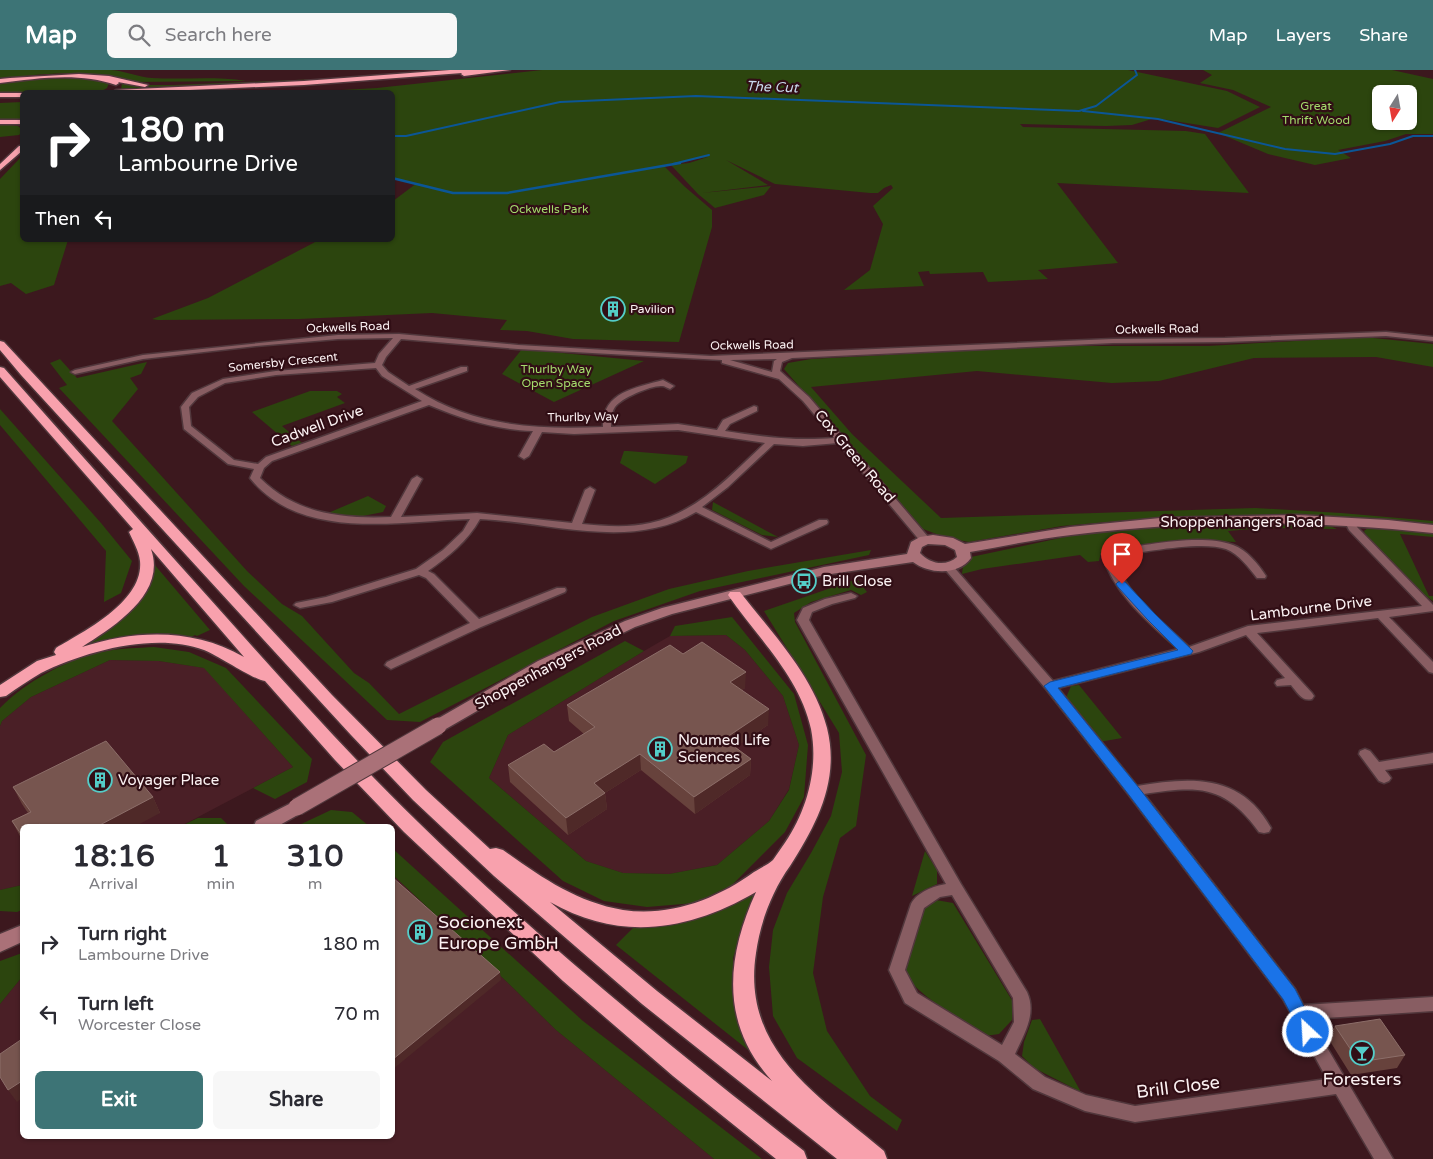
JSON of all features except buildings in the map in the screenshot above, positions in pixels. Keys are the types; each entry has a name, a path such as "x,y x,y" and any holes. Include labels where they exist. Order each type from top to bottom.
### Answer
{"highway":[{"path":"0,82 42,77 86,76 158,85 295,80 450,70"},
{"path":"109,78 116,82 115,90 304,83 473,70"},
{"path":"292,90 507,70"},
{"path":"236,90 316,86 490,72"},
{"path":"0,97 20,97"},
{"path":"1,122 20,123"},
{"path":"4,153 20,140"},
{"path":"0,168 20,150"},
{"path":"0,344 324,696 404,779 452,825 565,927 632,983 782,1103 856,1159"},
{"path":"0,370 280,688 372,787 503,914 657,1048 794,1159"},
{"path":"0,692 104,624 125,607 139,590 147,572 147,564 144,550 129,516"},
{"path":"734,595 791,670 808,700 819,729 822,759 816,796 804,829 764,894 745,949 742,983 747,1017 761,1047 777,1070 803,1097 875,1159"},
{"path":"35,670 72,655 112,643 165,639 199,643 215,649 244,663 280,688"},
{"path":"452,825 556,895 588,910 620,917 671,918 694,913 711,907 757,882 782,863"}],"street":[{"name":"Ockwells Road","path":"75,372 143,357 338,337 399,336 518,346 711,358 1113,341 1225,340 1386,334 1433,339"},
{"path":"378,365 382,356 399,336"},
{"path":"780,377 776,372 778,361 791,356"},
{"name":"Cox Green Road","path":"711,358 780,377 806,399 925,540"},
{"name":"Thurlby Way","path":"378,365 385,374 429,402 469,418 505,427 538,430 678,427 772,441 803,443 840,440"},
{"name":"Somersby Crescent","path":"260,467 231,462 187,428 185,407 195,395 223,381 276,373 378,365"},
{"path":"407,389 464,369"},
{"path":"607,430 607,416 610,408 617,400 663,383 670,386"},
{"name":"Cadwell Drive","path":"429,402 269,459 260,467 255,478 270,494 308,513 346,520 477,516 636,530 671,521 696,508 736,475 772,441"},
{"path":"720,433 726,422 754,409"},
{"path":"524,456 538,430"},
{"path":"395,519 417,479"},
{"path":"576,525 590,490"},
{"path":"696,508 771,546 823,522"},
{"path":"300,605 328,600 420,570 447,552 467,533 477,516"},
{"name":"Shoppenhangers Road","path":"962,550 1069,531 1157,522 1254,519 1350,522 1433,529"},
{"path":"1350,522 1353,528 1432,608"},
{"path":"925,540 950,541 962,550 964,558 955,565 948,567 926,564 916,557 913,549 925,540"},
{"path":"1187,651 1151,617 1122,584 1108,564 1107,554 1213,543 1229,547 1242,555 1261,576"},
{"name":"Shoppenhangers Road","path":"267,824 544,665 630,624 667,611 734,595 767,584 824,571 916,557"},
{"path":"948,567 1050,686 1289,994 1308,1032 1384,1159"},
{"path":"420,570 430,576 477,624"},
{"path":"390,665 477,624 561,590"},
{"path":"851,596 829,601 807,610 804,620 956,888 1021,997 1022,1022 1005,1056"},
{"name":"Lambourne Drive","path":"1050,686 1187,651 1248,630 1432,608"},
{"path":"1381,615 1433,668"},
{"path":"1248,630 1308,696"},
{"path":"1281,683 1294,681"},
{"path":"1365,754 1381,773 1433,758"},
{"path":"1134,792 1189,783 1220,790 1244,805 1264,828"},
{"name":"Brill Close","path":"956,888 936,892 918,904 897,970 911,998 1005,1056 1039,1083 1085,1103 1135,1114 1340,1085"},
{"path":"0,930 20,927"},
{"path":"0,943 20,934"},
{"path":"1299,1012 1433,1004"}],"shaded area":[{"path":"726,635 745,650 783,696 799,745 789,789 769,821 717,865 669,874 623,873 586,861 489,778 508,735 644,651 670,636"},
{"path":"110,660 159,661 205,668 293,767 185,824 20,824 20,885 0,890 0,726 2,721 31,697"},
{"path":"395,877 556,1030 714,1159 0,1159 0,1004 20,979 20,1139 395,1139"}],"green space":[{"path":"0,70 111,70 152,78 246,81 131,82 100,75 83,74 31,75 0,80"},
{"name":"Ockwells Park","path":"542,70 1128,70 1227,91 1260,107 1218,128 1155,118 1132,125 1020,124 1023,127 1186,131 1205,134 1249,193 1057,183 1118,263 1038,270 1048,279 988,282 983,272 930,274 929,271 918,272 924,286 844,290 870,270 883,224 873,206 893,188 891,185 878,193 870,193 775,184 726,160 768,185 702,193 771,186 764,195 715,208 698,194 671,165 689,163 708,157 663,165 712,210 712,227 679,342 573,339 527,331 500,330 507,320 432,313 299,319 152,319 208,298 315,242 395,242 395,200 417,183 395,178 395,90 342,90 377,88"},
{"name":"Great Thrift Wood","path":"1203,70 1392,70 1433,79 1433,134 1406,134 1385,141 1338,150 1351,158 1315,165 1268,154 1218,133 1271,107 1233,90 1200,83 1212,75"},
{"path":"365,77 121,90 122,83 173,85"},
{"path":"92,78 109,83 104,90 20,90 20,93 0,93 0,84 27,79"},
{"path":"20,102 20,119 0,119 0,103"},
{"path":"0,124 20,128 19,135 0,137"},
{"path":"20,158 20,242 67,242 54,285 26,294 11,283 0,286 0,179"},
{"path":"1363,337 1433,344 1433,367 1376,357 1254,358 1159,381 1112,383 977,371 811,387 852,434 941,518 1255,508 1433,521 1433,525 1337,517 1250,515 1153,518 1062,526 969,542 947,538 923,529 784,369 788,363 811,359 1058,346 1208,346"},
{"name":"Thurlby Way Open Space","path":"522,349 644,361 554,402 502,374"},
{"path":"60,359 77,378 147,362 141,374 130,378 138,389 112,421 247,571 282,604 302,616 354,673 369,683 399,714 592,617 669,589 748,571 871,550 869,555 700,591 614,621 420,722 387,720 244,586 59,388 67,385 50,363"},
{"path":"310,391 337,391 342,394 337,397 345,403 282,426 302,443 292,446 252,412"},
{"path":"0,409 101,523 132,561 121,593 104,602 106,551 0,425"},
{"path":"624,451 688,456 686,463 655,484 620,463"},
{"path":"368,496 386,506 383,512 358,517 328,513"},
{"path":"713,502 778,537 762,535 712,510"},
{"path":"1256,523 1326,524 1337,529 1264,528 1228,531 1236,542 1202,541 1152,545 1101,552 1099,561 1088,562 1080,555 982,569 962,574 963,566 971,557 1074,535 1160,526"},
{"path":"1369,527 1433,533 1433,537 1400,534 1429,596 1433,596 1433,601 1418,591 1367,538 1364,531"},
{"path":"154,564 210,630 191,637 133,637 78,649 150,581"},
{"path":"857,579 867,592 861,595 851,590 811,602 794,613 795,622 866,755 856,826 840,838 823,897 813,973 827,1031 870,1096 902,1120 897,1131 797,1058 773,1016 769,967 773,930 787,893 831,816 842,772 839,733 764,611"},
{"path":"732,617 794,694 808,745 804,797 785,832 732,885 695,903 647,907 604,901 563,881 430,762 443,742 625,641 644,651 508,735 489,778 586,861 623,873 669,874 717,865 769,821 789,790 799,745 783,696 745,650 726,635 670,636 675,626"},
{"path":"154,647 189,652 226,668 312,759 307,782 275,799 253,788 293,767 204,668 159,661 110,660 31,697 2,721 0,726 0,708 10,698 64,664 93,654 118,649"},
{"path":"1079,685 1122,738 1099,742 1065,700 1071,686"},
{"path":"331,810 352,812 367,824 301,824"},
{"path":"198,818 221,818 227,824 185,824"},
{"path":"395,851 583,1021 762,1159 714,1159 556,1030 395,877"},
{"path":"925,851 937,870 937,884 912,896"},
{"path":"20,885 20,911 0,911 0,890"},
{"path":"754,887 761,890 746,921 733,958 734,1008 752,1053 616,945 636,925 672,923 715,913"},
{"path":"936,900 953,903 1013,1002 1012,1020 999,1034 985,1036 927,997 909,979 906,972 906,964 912,938 925,906"},
{"path":"20,954 20,979 0,1004 0,961"},
{"path":"1040,1019 1081,1092 1034,1068 1022,1056 1024,1042 1032,1020"}],"waterway":[{"name":"The Cut","path":"395,136 406,136 560,102 696,96 1079,111 1096,106 1137,75 1135,70"},
{"path":"1083,111 1158,119 1285,149 1335,154 1390,144 1413,136 1433,136"},
{"path":"673,164 709,155"},
{"path":"395,179 453,193 507,193 680,163"}],"place":[{"name":"Pavilion","path":"613,309"},
{"name":"Brill Close","path":"804,581"},
{"name":"Noumed Life Sciences","path":"660,749"},
{"name":"Voyager Place","path":"100,780"},
{"name":"Socionext Europe GmbH","path":"420,932"},
{"name":"Foresters","path":"1362,1053"}],"route":[{"path":"1122,584 1151,617 1187,651 1050,686 1289,994 1308,1032"}]}
